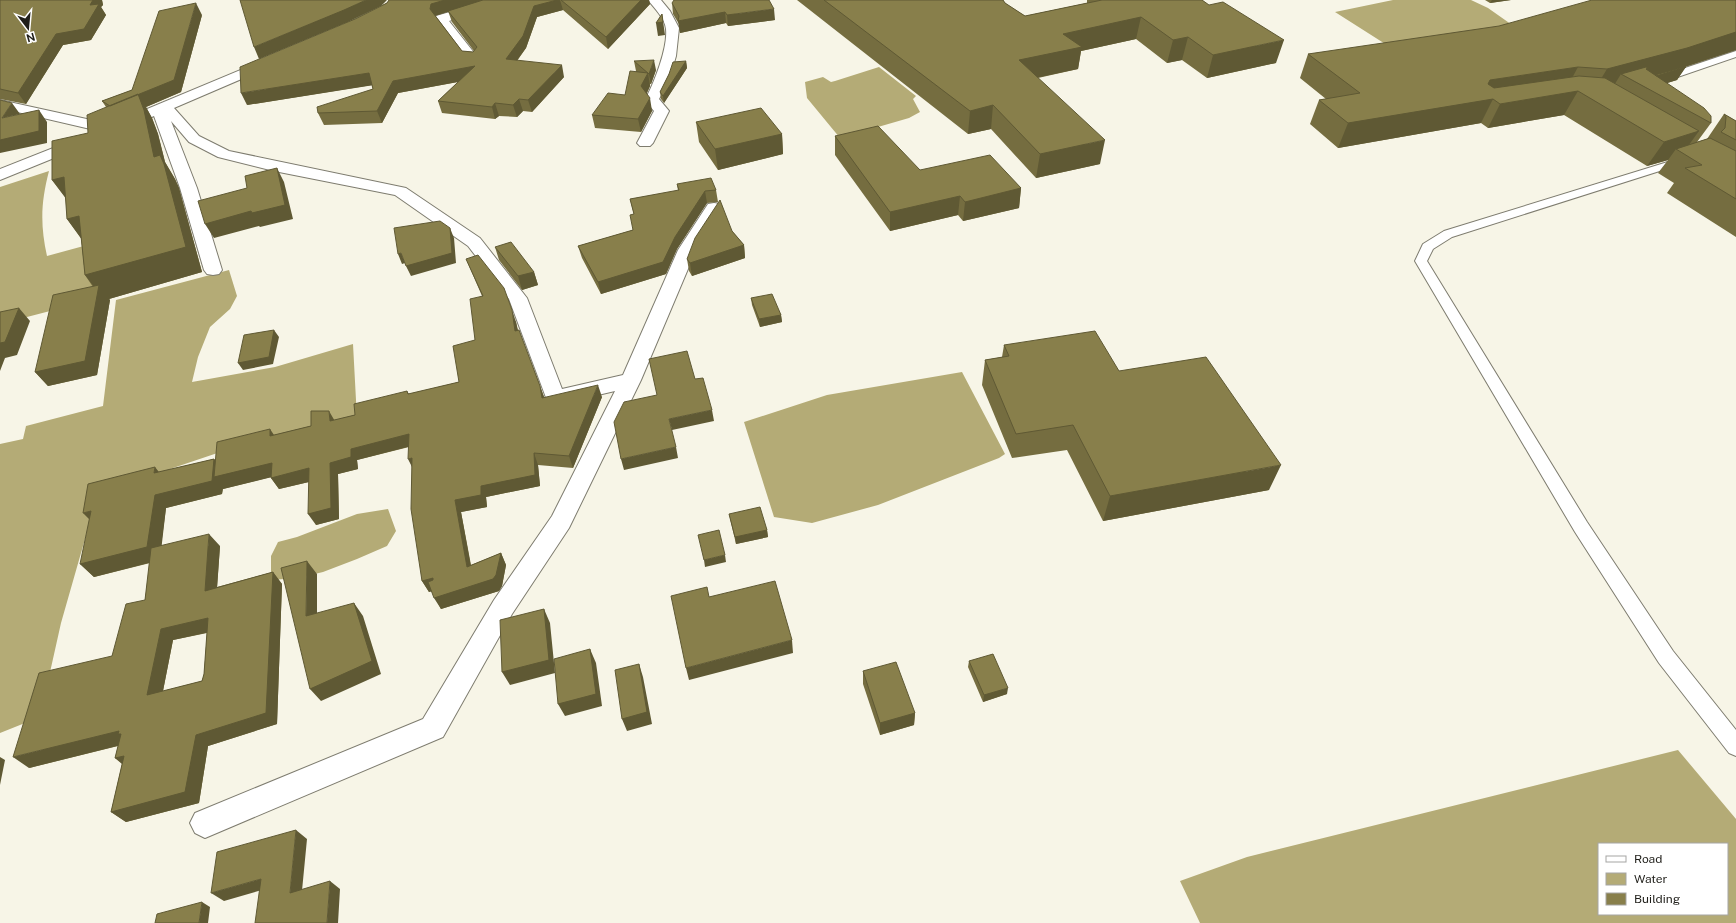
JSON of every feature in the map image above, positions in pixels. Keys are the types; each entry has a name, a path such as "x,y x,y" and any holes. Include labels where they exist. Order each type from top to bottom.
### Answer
{"street":[{"path":"472,59 441,19 504,0"},
{"path":"645,143 662,111 652,100 662,80 669,56 673,28 664,11 654,0"},
{"path":"0,175 281,57"},
{"path":"0,104 112,129"},
{"path":"161,108 200,220 213,270"},
{"path":"161,108 194,140 224,154 274,166 400,191 474,242 518,298 555,398 631,380"},
{"path":"205,822 433,728 503,607 561,522 631,380 687,250 714,208"}],"lane":[{"path":"1655,81 1736,54"},
{"path":"1679,148 1694,157 1448,234 1428,247 1421,262 1586,534 1666,657 1736,746"}],"water":[{"path":"1393,0 1471,0 1488,8 1515,27 1390,47 1335,12"},
{"path":"879,67 916,96 913,99 920,112 909,118 840,138 807,98 805,82 823,77 831,82"},
{"path":"49,171 44,193 42,213 43,234 47,256 91,244 104,297 0,324 0,187"},
{"path":"229,270 237,296 230,309 210,327 198,357 192,382 275,367 353,344 357,419 259,439 173,468 97,497 61,623 40,717 0,733 0,444 23,439 26,426 103,406 116,300"},
{"path":"962,372 1005,454 999,458 878,505 812,523 774,517 744,422 827,395"},
{"path":"388,509 396,531 387,546 323,572 298,578 271,580 271,556 278,542 297,537 357,514"},
{"path":"1678,750 1736,819 1736,923 1200,923 1180,881 1247,857"}],"building":[{"path":"0,0 93,0 90,5 99,4 84,29 56,34 18,93 0,89"},
{"path":"240,0 366,0 254,47"},
{"path":"389,0 445,0 431,4 430,9 462,51 473,52 477,47 448,11 483,0 557,0 534,6 523,36 506,59 562,65 528,100 519,99 513,105 495,103 492,107 438,101 475,66 393,81 377,111 318,113 317,107 373,89 369,73 241,93 240,67 355,19 387,3"},
{"path":"561,0 641,0 606,37"},
{"path":"674,0 769,0 774,9 727,15 725,12 678,21 679,16 672,3"},
{"path":"824,0 1003,0 1005,3 1025,16 1102,0 1202,0 1209,5 1223,2 1284,40 1213,55 1188,37 1173,40 1141,17 1063,34 1082,47 1019,60 1105,140 1040,154 993,105 970,111"},
{"path":"1592,0 1736,0 1736,32 1687,48 1607,69 1578,67 1490,80 1488,84 1494,88 1579,76 1605,78 1699,131 1664,142 1578,91 1500,104 1493,99 1348,123 1319,100 1360,93 1308,54 1499,26"},
{"path":"196,3 174,80 110,106 102,101 132,90 159,11"},
{"path":"662,14 663,22 656,23"},
{"path":"654,60 649,74 634,61"},
{"path":"686,61 663,96 660,92 673,62"},
{"path":"1646,67 1648,68 1646,69 1704,108 1711,116 1711,123 1621,74"},
{"path":"1686,67 1656,76 1655,75"},
{"path":"630,71 648,73 641,86 650,98 638,119 592,115 608,93 625,95"},
{"path":"138,94 144,110 154,157 160,155 164,164 186,247 85,275 79,216 67,219 64,177 52,180 52,141 88,133 87,115"},
{"path":"0,100 12,103 2,118 39,110 39,131 0,140"},
{"path":"761,108 782,134 715,149 696,122"},
{"path":"1724,114 1736,121 1736,140 1721,132 1725,128 1726,117"},
{"path":"878,126 920,170 990,155 1021,188 965,202 960,196 890,212 835,136"},
{"path":"1710,138 1736,151 1736,199 1685,168 1702,165 1676,149"},
{"path":"277,168 285,205 252,213 251,211 205,224 198,201 247,188 245,176"},
{"path":"711,178 716,190 705,191 675,237 663,262 598,282 578,246 633,230 630,215 634,214 630,199 679,190 677,184"},
{"path":"720,200 732,231 744,245 690,263 687,259 695,238"},
{"path":"440,221 450,228 452,253 406,266 401,253 398,254 394,228"},
{"path":"511,242 534,272 518,276 495,247"},
{"path":"478,255 504,288 512,310 515,331 519,330 540,386 542,398 598,385 569,456 534,453 535,475 481,486 481,495 455,500 467,567 501,553 496,575 493,579 434,598 428,582 433,580 433,578 422,581 411,509 412,458 408,459 409,434 351,449 351,457 330,463 331,508 308,514 309,468 271,478 272,463 214,477 217,442 270,429 270,436 311,426 311,411 329,411 330,421 355,415 354,404 407,391 408,394 459,382 453,346 475,340 470,299 483,296 466,259"},
{"path":"99,285 85,361 35,372 53,295"},
{"path":"772,294 781,315 759,319 751,298"},
{"path":"19,308 5,342 0,343 0,312"},
{"path":"274,330 269,357 238,363 244,335"},
{"path":"1095,331 1119,371 1206,357 1281,465 1110,496 1073,425 1016,434 985,360 1009,356 1004,345"},
{"path":"687,351 695,379 703,378 712,410 669,419 676,447 621,459 614,422 624,402 657,395 649,359"},
{"path":"214,459 212,481 155,495 147,547 80,564 91,511 83,513 88,484 155,467 154,473"},
{"path":"760,507 767,530 735,537 729,514"},
{"path":"719,530 725,555 704,560 698,535"},
{"path":"209,534 205,591 273,572 266,713 196,735 185,792 111,812 124,756 115,758 121,734 118,734 119,731 13,757 39,673 112,656 126,604 145,600 151,548","holes":["208,618 204,674 202,681 147,695 161,629"]},
{"path":"307,561 306,616 354,603 372,661 310,689 281,568"},
{"path":"775,581 792,640 686,668 671,596 707,587 709,597"},
{"path":"544,609 549,660 502,672 500,620"},
{"path":"590,649 596,694 558,704 554,659"},
{"path":"993,654 1008,688 984,695 969,661"},
{"path":"896,662 915,713 880,723 863,671"},
{"path":"639,664 647,712 622,719 615,670"},
{"path":"296,830 290,893 330,881 327,923 255,923 261,879 211,893 217,852"},
{"path":"202,902 199,923 155,923 157,914"}]}
